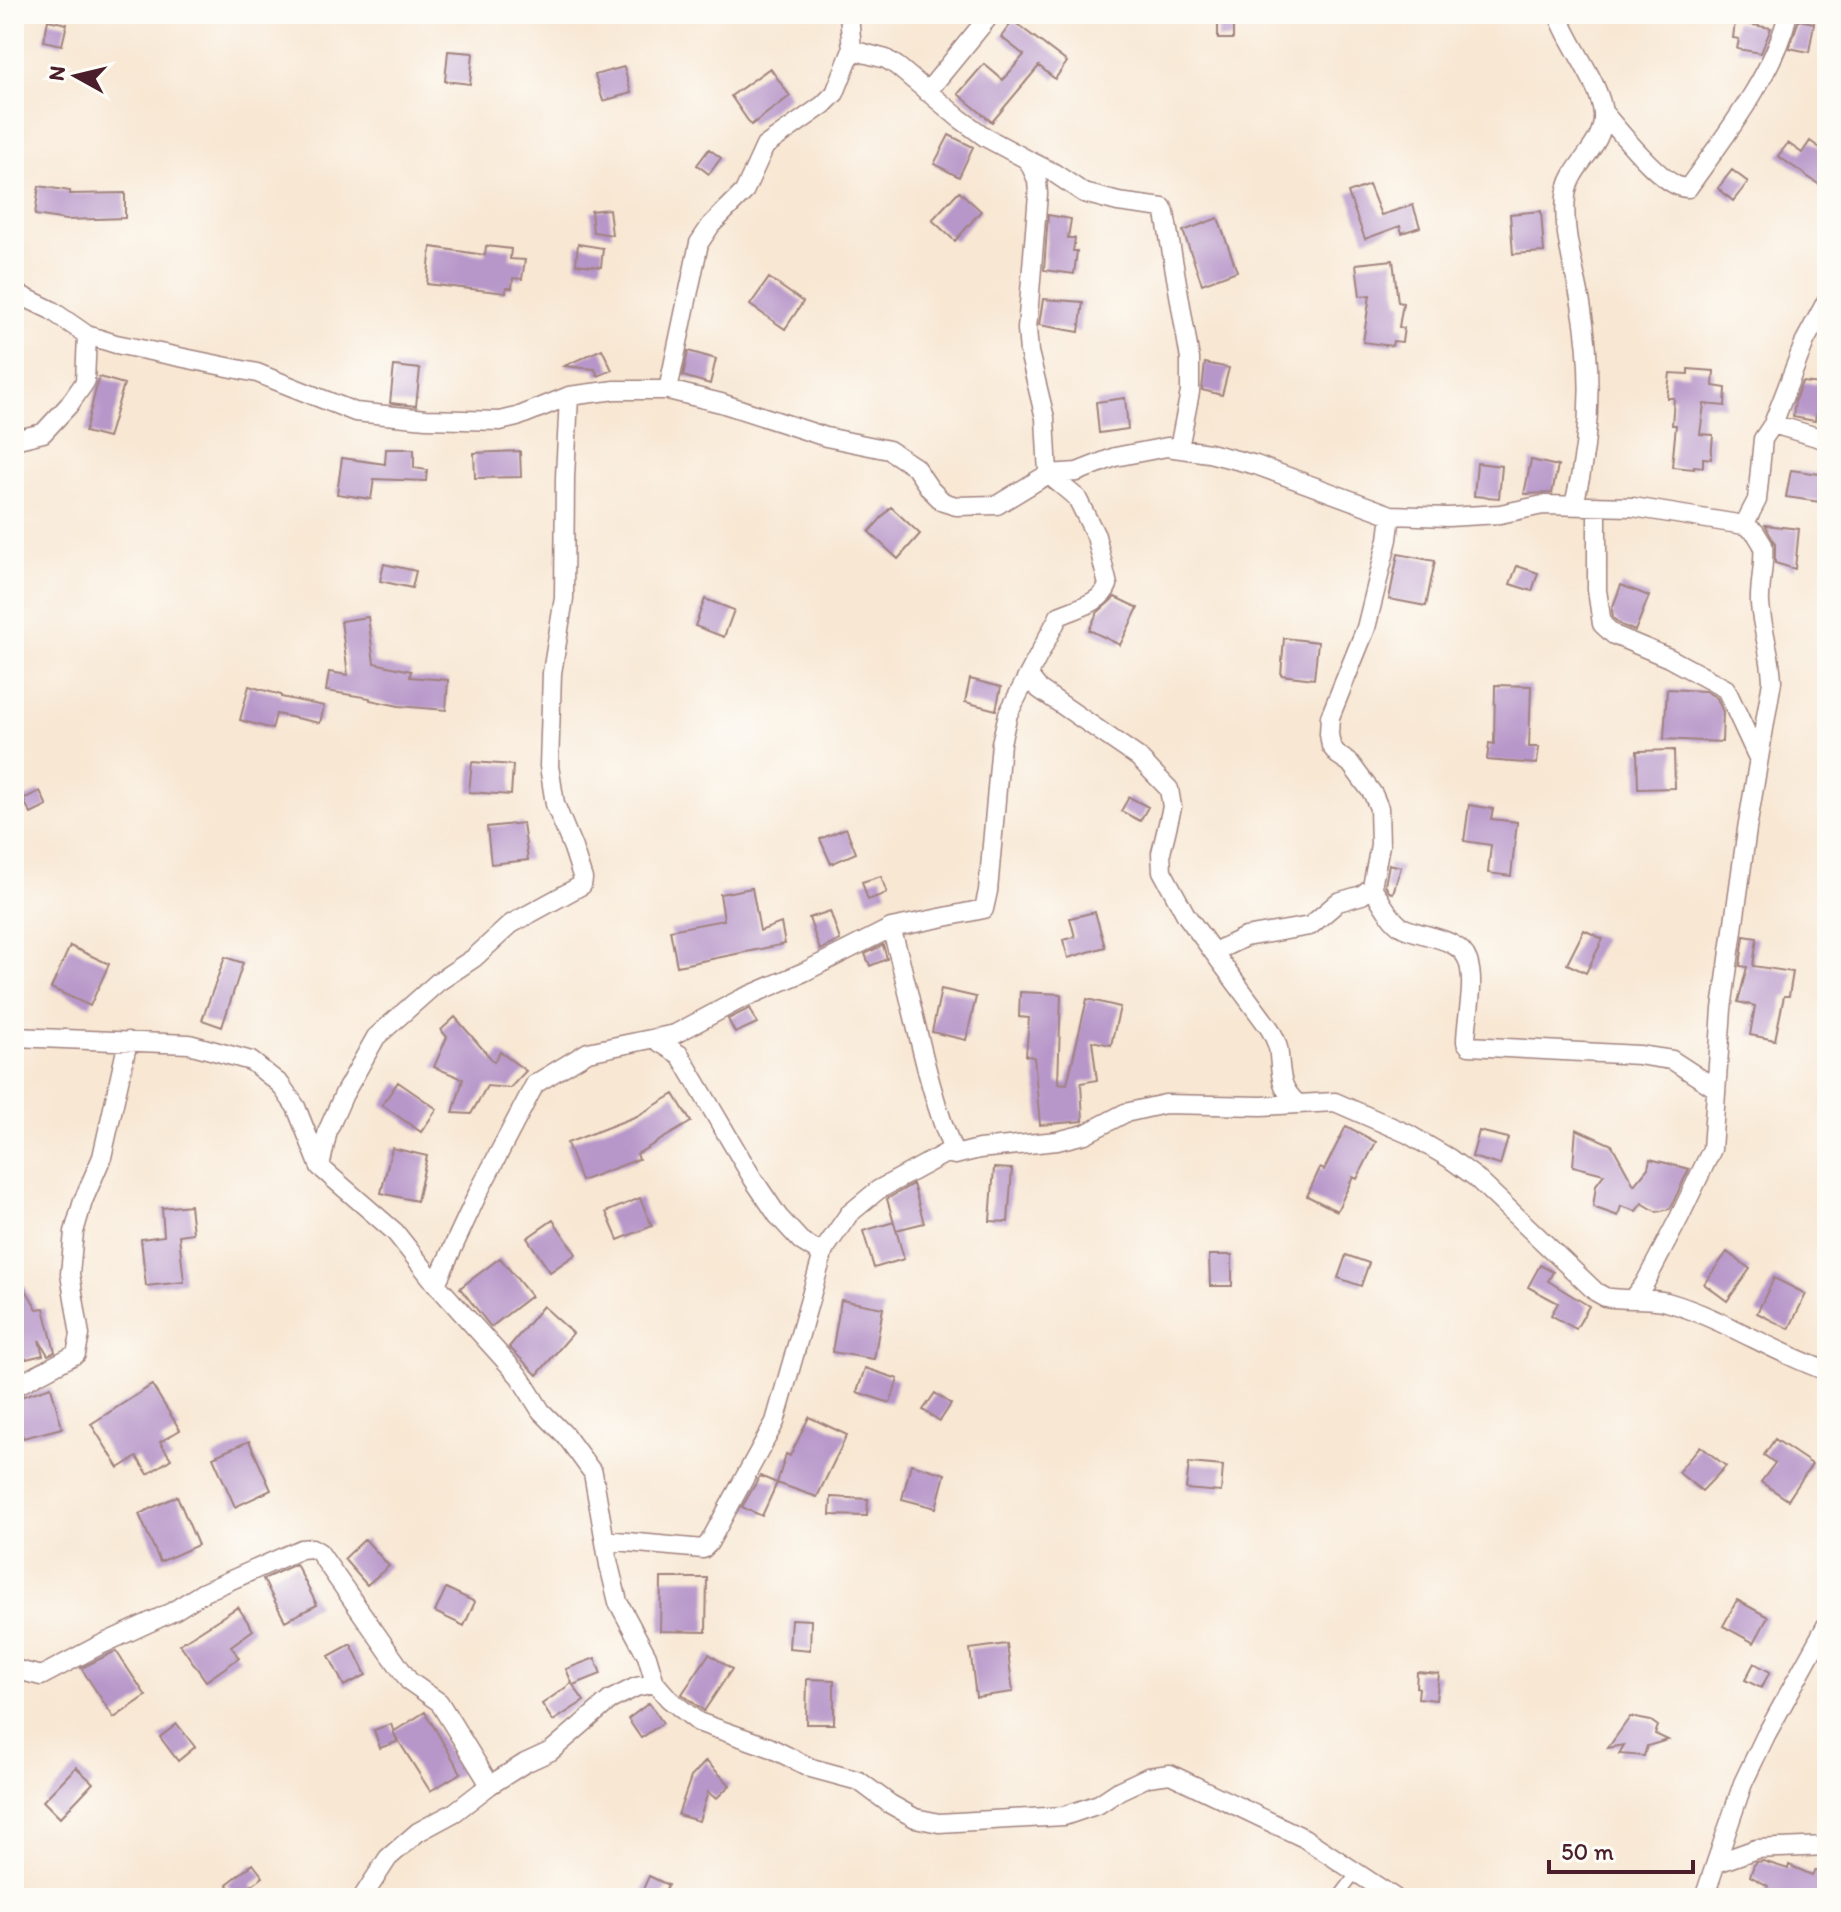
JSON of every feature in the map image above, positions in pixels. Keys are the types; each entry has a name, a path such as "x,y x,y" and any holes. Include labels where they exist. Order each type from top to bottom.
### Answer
{"street":[{"path":"668,390 699,243 711,225 744,192 765,146 830,99 845,72 852,50 849,14"},
{"path":"927,92 991,14"},
{"path":"1558,14 1598,95 1603,112 1599,137 1571,177 1565,198 1568,239 1582,306 1591,386 1584,458 1574,505"},
{"path":"1603,112 1659,174 1679,188 1688,188 1739,115 1776,51 1788,14"},
{"path":"852,50 886,59 985,137 1054,173 1084,193 1118,202 1163,208 1190,359 1190,392 1179,448"},
{"path":"436,1284 479,1191 535,1084 588,1052 675,1034 891,928 984,909 1001,743 1008,714 1059,616 1086,606 1105,593 1108,585 1096,536 1077,498 1048,474 1045,418 1029,352 1027,329 1038,194 1037,180 1028,160"},
{"path":"14,292 51,310 87,335 257,373 355,412 426,419 500,421 569,396 615,390 668,390 721,403 826,437 889,450 915,467 930,489 950,504 997,505 1048,474 1077,472 1115,457 1154,448 1179,448 1256,465 1391,515 1448,517 1500,514 1543,505 1574,505 1656,510 1744,525 1755,532 1763,545 1760,600 1771,664 1770,698 1758,758 1722,1009 1715,1088 1715,1130 1708,1160 1664,1248 1634,1298"},
{"path":"1744,525 1757,500 1763,439 1773,424 1797,359 1827,300"},
{"path":"14,440 43,433 85,382 87,335"},
{"path":"320,1167 328,1130 376,1037 511,924 582,885 573,848 555,804 549,766 552,673 564,598 569,396"},
{"path":"1773,424 1827,440"},
{"path":"1597,506 1597,590 1602,624 1614,635 1669,658 1726,689 1758,758"},
{"path":"1214,952 1245,937 1310,926 1338,902 1362,895 1372,887 1380,845 1379,808 1373,794 1350,763 1331,746 1329,734 1333,707 1366,628 1391,515"},
{"path":"1029,676 1039,689 1151,768 1169,789 1172,807 1160,863 1171,891 1270,1029 1278,1046 1279,1072 1284,1088 1298,1104"},
{"path":"1372,887 1401,926 1439,939 1467,957 1470,974 1466,1042 1469,1046 1639,1055 1672,1060 1715,1088"},
{"path":"891,928 939,1117 955,1155"},
{"path":"14,1037 189,1044 251,1061 280,1084 296,1107 320,1167 395,1232 436,1284 519,1376 541,1411 565,1435 593,1473 618,1602 647,1656 655,1683 669,1699 698,1722 769,1747 811,1768 859,1781 915,1818 939,1823 1064,1816 1099,1804 1148,1777 1170,1774 1304,1838 1395,1898"},
{"path":"656,1040 680,1055 778,1216 801,1241 822,1254"},
{"path":"14,1387 76,1354 80,1335 70,1274 74,1232 83,1201 102,1157 128,1041"},
{"path":"605,1540 703,1549 709,1543 775,1422 822,1254 849,1214 878,1190 946,1153 955,1155 979,1149 1057,1141 1085,1134 1125,1113 1165,1104 1261,1106 1335,1102 1343,1105 1418,1140 1475,1177 1596,1292 1616,1299 1634,1298 1675,1305 1827,1371"},
{"path":"14,1669 41,1676 160,1619 220,1584 301,1549 312,1548 319,1552 409,1681 439,1702 490,1785"},
{"path":"1704,1898 1743,1783 1783,1702 1827,1624"},
{"path":"362,1898 400,1845 455,1812 525,1763 551,1751 610,1700 636,1687 655,1683"},
{"path":"1717,1863 1756,1849 1827,1846"}],"lane":[{"path":"1337,1898 1356,1873"}],"building":[{"path":"1218,14 1233,14 1233,39 1218,39"},
{"path":"48,20 67,24 62,45 44,41"},
{"path":"1799,20 1814,23 1809,52 1789,48"},
{"path":"1013,21 1067,62 1055,79 1039,66 992,122 958,94 984,64 1003,80 1024,55 1001,37"},
{"path":"1735,22 1771,28 1761,53 1737,49 1739,39 1733,38"},
{"path":"448,51 473,53 470,84 445,81"},
{"path":"624,67 631,93 603,101 595,75"},
{"path":"770,68 790,96 751,125 731,96"},
{"path":"949,135 973,147 959,177 934,164"},
{"path":"1810,141 1827,153 1827,190 1778,156 1788,143 1802,153"},
{"path":"709,149 721,158 709,174 697,165"},
{"path":"1732,170 1748,182 1733,201 1718,188"},
{"path":"1369,185 1381,215 1413,205 1420,227 1402,233 1400,226 1365,239 1348,193"},
{"path":"39,186 70,191 70,194 125,193 125,218 66,220 35,215"},
{"path":"959,191 981,211 955,241 932,220"},
{"path":"609,209 612,235 593,232 591,211"},
{"path":"1541,211 1544,252 1513,254 1510,214"},
{"path":"1048,215 1071,219 1068,238 1075,238 1073,251 1077,251 1074,274 1044,270"},
{"path":"1218,218 1237,271 1202,284 1183,231"},
{"path":"578,244 603,248 601,267 576,264"},
{"path":"486,246 511,249 510,259 525,260 522,279 513,278 512,288 506,288 506,293 427,284 431,247 485,255"},
{"path":"1393,260 1398,302 1403,303 1399,327 1404,328 1402,342 1393,341 1392,346 1363,342 1370,295 1360,296 1356,264"},
{"path":"769,278 803,302 785,329 750,305"},
{"path":"1043,299 1083,302 1079,332 1039,325"},
{"path":"602,349 612,370 598,376 595,369 564,366"},
{"path":"688,351 716,359 710,384 683,376"},
{"path":"1205,363 1229,368 1222,395 1202,390"},
{"path":"394,366 420,369 416,406 390,403"},
{"path":"1688,369 1714,371 1713,386 1726,388 1725,406 1704,404 1700,434 1713,435 1711,459 1703,458 1703,467 1694,466 1694,469 1672,467 1676,425 1672,425 1674,398 1667,398 1670,373 1688,374"},
{"path":"99,377 124,384 108,438 85,432"},
{"path":"1802,382 1820,384 1815,421 1793,417"},
{"path":"1125,398 1128,429 1099,433 1096,402"},
{"path":"386,449 414,449 414,468 427,470 426,481 374,479 371,499 337,494 342,458 385,464"},
{"path":"520,451 521,477 475,478 474,453"},
{"path":"1531,460 1558,466 1552,493 1524,494"},
{"path":"1477,463 1502,466 1499,498 1474,496"},
{"path":"1791,470 1827,475 1827,503 1786,497"},
{"path":"891,507 920,534 898,559 869,532"},
{"path":"1765,525 1799,529 1795,569 1775,563 1775,544"},
{"path":"1398,554 1435,561 1426,606 1389,599"},
{"path":"384,564 416,571 412,588 380,581"},
{"path":"1517,566 1538,573 1532,591 1510,584"},
{"path":"1621,585 1649,596 1635,631 1613,618 1612,609"},
{"path":"1115,597 1138,608 1120,645 1089,630 1097,613"},
{"path":"705,599 734,610 724,637 695,626"},
{"path":"368,617 374,663 411,671 410,677 448,680 446,710 399,706 326,691 329,672 348,675 341,621"},
{"path":"1284,638 1318,642 1314,679 1281,675"},
{"path":"970,679 1001,687 996,710 965,702"},
{"path":"1495,685 1531,686 1529,747 1539,747 1537,764 1487,760 1489,743 1494,744"},
{"path":"249,686 324,706 320,723 276,714 272,729 240,720"},
{"path":"1667,689 1705,691 1717,698 1723,712 1722,742 1664,739"},
{"path":"1674,750 1675,788 1638,789 1637,751"},
{"path":"472,762 513,765 511,795 469,792"},
{"path":"40,791 47,806 31,814 23,799"},
{"path":"1129,797 1148,807 1140,821 1121,811"},
{"path":"1469,805 1493,809 1491,819 1517,822 1511,876 1488,873 1491,845 1464,841"},
{"path":"523,823 528,860 491,864 487,827"},
{"path":"846,828 856,853 831,864 820,839"},
{"path":"1389,864 1401,867 1393,893 1385,885"},
{"path":"881,876 887,893 868,900 862,882"},
{"path":"752,888 760,931 781,923 785,944 677,966 670,930 724,920 720,894"},
{"path":"830,911 840,940 820,950 809,918"},
{"path":"1095,912 1105,947 1068,958 1063,940 1075,937 1070,918"},
{"path":"1584,930 1603,939 1586,973 1567,964"},
{"path":"1744,936 1757,938 1753,966 1793,972 1789,996 1784,996 1775,1040 1750,1035 1755,1006 1738,1002 1747,967 1740,966"},
{"path":"883,945 887,959 870,966 865,954"},
{"path":"70,946 109,964 90,1006 51,988"},
{"path":"225,957 243,963 222,1027 202,1020"},
{"path":"941,989 976,997 966,1040 932,1032"},
{"path":"1020,992 1061,994 1058,1083 1067,1084 1087,999 1120,1007 1111,1045 1092,1041 1097,1080 1081,1083 1083,1121 1040,1125 1034,1057 1026,1056 1029,1018 1019,1017"},
{"path":"750,1008 757,1023 735,1033 728,1019"},
{"path":"455,1017 494,1062 500,1052 526,1071 510,1088 487,1086 471,1114 453,1113 463,1079 434,1067 447,1037 441,1030"},
{"path":"398,1082 437,1109 421,1132 382,1105"},
{"path":"674,1094 691,1122 637,1154 639,1159 581,1181 567,1143 637,1116"},
{"path":"1346,1126 1376,1142 1357,1179 1353,1177 1337,1211 1307,1196"},
{"path":"1576,1129 1612,1145 1634,1185 1648,1168 1650,1159 1689,1169 1670,1209 1657,1212 1642,1203 1636,1211 1621,1206 1618,1216 1593,1207 1596,1185 1604,1174 1573,1166"},
{"path":"1479,1131 1508,1138 1500,1165 1472,1157"},
{"path":"392,1148 427,1156 417,1201 381,1193"},
{"path":"994,1168 1012,1169 1008,1222 990,1221"},
{"path":"913,1184 924,1223 896,1230 887,1199"},
{"path":"640,1198 652,1226 618,1240 606,1212"},
{"path":"190,1205 193,1233 179,1235 184,1282 146,1286 141,1239 164,1236 162,1208"},
{"path":"553,1220 576,1254 550,1272 527,1238"},
{"path":"894,1222 904,1259 874,1268 863,1231"},
{"path":"1727,1252 1750,1269 1727,1301 1704,1284"},
{"path":"1209,1255 1232,1255 1232,1286 1210,1286"},
{"path":"1346,1255 1369,1263 1361,1286 1338,1278"},
{"path":"500,1258 531,1296 491,1327 460,1288"},
{"path":"1540,1265 1553,1272 1548,1281 1589,1306 1576,1329 1551,1315 1558,1303 1528,1287"},
{"path":"14,1269 37,1309 44,1308 55,1352 48,1355 39,1340 43,1355 18,1361 14,1343"},
{"path":"1774,1278 1806,1294 1789,1329 1757,1313"},
{"path":"841,1300 883,1308 874,1359 832,1352"},
{"path":"543,1306 573,1333 537,1375 509,1347"},
{"path":"865,1368 898,1379 890,1403 857,1392"},
{"path":"152,1385 180,1430 160,1442 171,1459 148,1474 137,1457 119,1468 91,1424"},
{"path":"51,1387 62,1428 23,1438 14,1399"},
{"path":"935,1393 951,1404 940,1421 923,1410"},
{"path":"809,1417 847,1435 817,1497 777,1483 786,1454 790,1456"},
{"path":"1775,1439 1812,1464 1788,1500 1761,1482 1775,1463 1764,1455"},
{"path":"249,1441 271,1490 235,1507 213,1457"},
{"path":"1700,1446 1726,1466 1702,1491 1678,1472"},
{"path":"1189,1463 1223,1466 1221,1492 1186,1489"},
{"path":"911,1464 945,1474 936,1508 902,1499"},
{"path":"760,1476 777,1483 762,1516 742,1507"},
{"path":"177,1496 198,1545 160,1562 139,1514"},
{"path":"831,1497 868,1499 867,1516 830,1515"},
{"path":"365,1539 389,1566 367,1585 344,1559"},
{"path":"296,1564 317,1605 285,1621 263,1579"},
{"path":"661,1578 707,1578 706,1632 660,1631"},
{"path":"446,1588 475,1602 464,1626 435,1612"},
{"path":"1737,1600 1768,1617 1754,1643 1723,1626"},
{"path":"238,1607 253,1630 231,1646 239,1658 206,1681 180,1644"},
{"path":"791,1619 811,1620 810,1650 789,1648"},
{"path":"351,1644 366,1675 344,1686 329,1656"},
{"path":"1007,1644 1013,1692 976,1697 970,1649"},
{"path":"116,1651 146,1696 114,1718 81,1668"},
{"path":"709,1654 732,1669 704,1711 682,1694"},
{"path":"595,1658 601,1674 573,1685 584,1701 553,1721 542,1704 572,1683 566,1669"},
{"path":"1754,1663 1770,1672 1761,1688 1745,1680"},
{"path":"1417,1672 1439,1674 1436,1700 1418,1698"},
{"path":"807,1679 834,1680 834,1724 806,1724"},
{"path":"649,1703 663,1723 641,1738 628,1719"},
{"path":"425,1712 461,1773 430,1791 393,1732"},
{"path":"1630,1717 1651,1721 1658,1726 1655,1734 1668,1740 1647,1746 1644,1756 1619,1754 1624,1745 1608,1748"},
{"path":"177,1724 195,1747 178,1761 160,1737"},
{"path":"391,1724 397,1742 380,1748 374,1730"},
{"path":"706,1761 730,1785 716,1799 708,1792 699,1821 678,1815 691,1777"},
{"path":"76,1767 93,1783 60,1818 43,1801"},
{"path":"1763,1861 1788,1869 1789,1865 1812,1875 1815,1870 1827,1877 1827,1898 1762,1898 1768,1886 1750,1876 1755,1862"},
{"path":"253,1864 263,1877 251,1886 263,1898 238,1898 227,1884"},
{"path":"649,1876 668,1885 661,1898 639,1898"}]}
